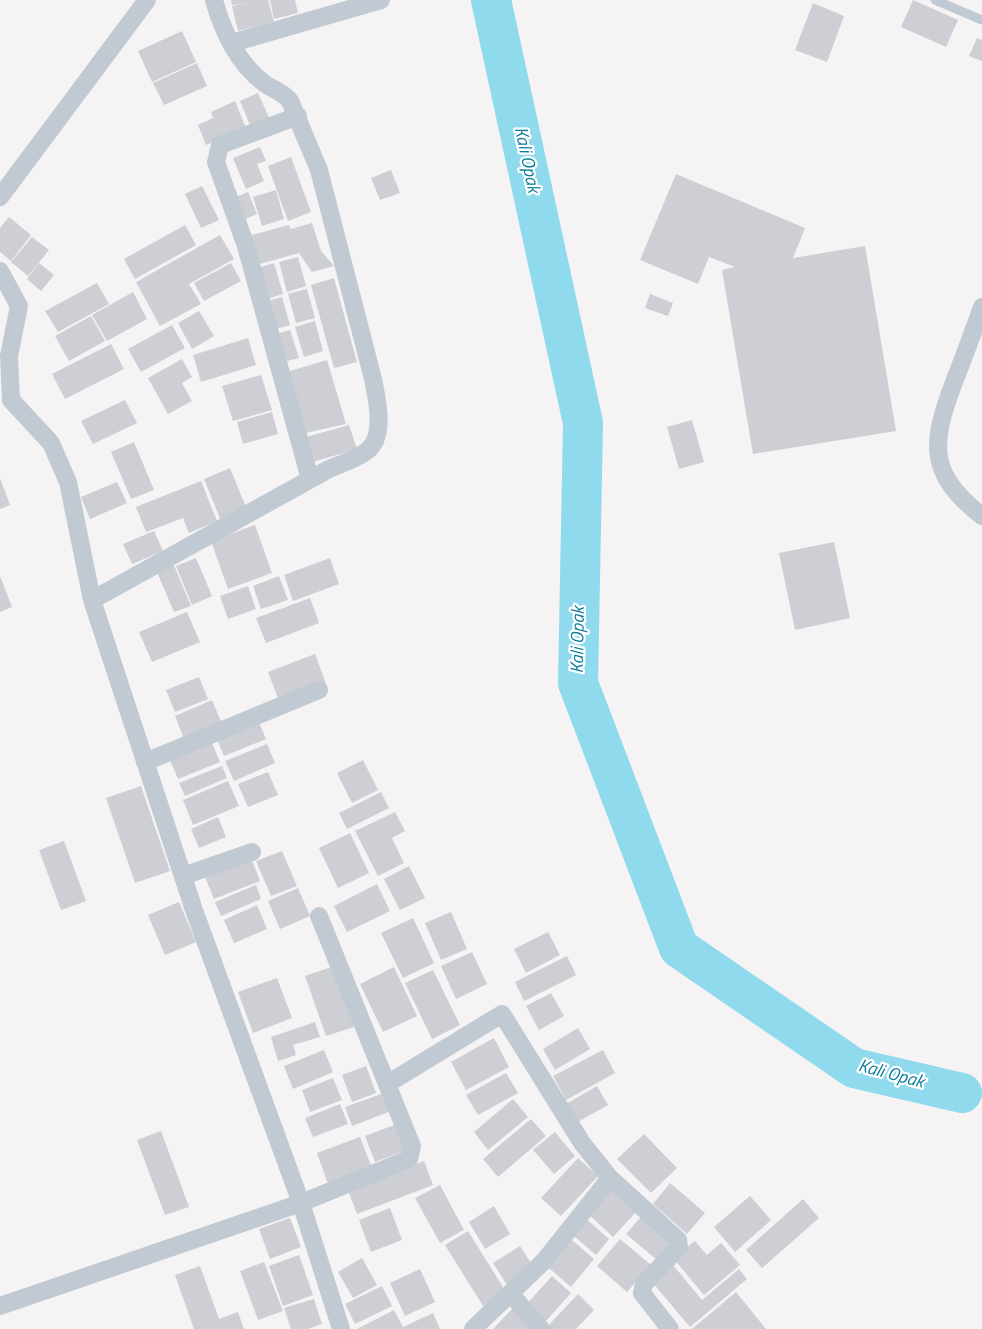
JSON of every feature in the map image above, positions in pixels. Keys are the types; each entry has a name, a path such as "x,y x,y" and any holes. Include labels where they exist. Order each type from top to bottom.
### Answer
{"street":[{"path":"0,197 147,0"},
{"path":"92,600 310,479 368,450 377,433 378,405 319,170 298,116 282,91 266,85 248,69 220,22 214,0"},
{"path":"232,43 333,8 381,0"},
{"path":"298,116 220,145 216,162 246,246 310,479"},
{"path":"0,271 19,306 9,356 5,402 51,443 68,482 92,600 183,876 301,1203 341,1329"},
{"path":"982,308 938,427 938,448 942,470 950,486 982,516"},
{"path":"145,762 319,690"},
{"path":"183,876 252,852"},
{"path":"0,1306 301,1203 409,1159 412,1146 319,916"},
{"path":"387,1084 502,1014 582,1143 610,1178 678,1240 679,1247 644,1284 642,1293 670,1329"},
{"path":"473,1329 544,1261 610,1178"},
{"path":"511,1294 541,1329"}],"lane":[{"path":"935,0 982,20"}],"building":[{"path":"231,0 268,0 274,22 238,31 232,6 245,3 232,5"},
{"path":"270,0 295,0 298,13 274,19"},
{"path":"913,0 958,20 946,47 901,27"},
{"path":"813,3 844,16 827,62 795,50"},
{"path":"182,31 196,62 152,82 138,51"},
{"path":"977,38 982,40 982,61 969,56"},
{"path":"197,63 207,86 164,105 153,83"},
{"path":"258,93 271,122 252,130 240,101"},
{"path":"235,101 246,128 206,145 198,125 213,118 211,112"},
{"path":"260,147 266,161 257,164 264,181 246,189 233,158"},
{"path":"291,157 311,212 288,221 268,166"},
{"path":"391,170 400,193 380,200 371,178"},
{"path":"676,174 805,228 793,258 865,246 896,431 753,454 722,270 735,267 709,257 698,284 640,260"},
{"path":"202,186 219,220 201,228 185,194"},
{"path":"276,190 284,219 262,226 253,197"},
{"path":"248,192 257,214 241,221 231,199"},
{"path":"9,217 31,235 11,261 0,252 0,228"},
{"path":"312,223 321,251 334,266 312,272 299,253 256,265 248,236 289,225 291,229"},
{"path":"185,225 196,245 135,279 124,259"},
{"path":"220,235 234,259 189,284 201,304 160,326 136,282"},
{"path":"32,237 49,250 28,276 11,262"},
{"path":"298,257 306,286 287,292 279,262"},
{"path":"39,263 54,275 41,291 27,279"},
{"path":"231,263 241,281 204,301 194,283"},
{"path":"274,263 283,294 264,300 254,269"},
{"path":"334,278 357,362 334,368 311,285"},
{"path":"97,283 109,304 58,332 45,311"},
{"path":"307,289 315,318 296,323 288,294"},
{"path":"133,292 147,319 107,341 92,315"},
{"path":"650,294 673,303 668,316 645,308"},
{"path":"282,297 290,325 273,330 264,302"},
{"path":"199,311 214,336 192,349 178,323"},
{"path":"91,316 105,341 69,361 55,336"},
{"path":"315,321 323,351 304,357 295,327"},
{"path":"172,325 185,348 141,372 128,349"},
{"path":"290,330 299,358 280,363 272,335"},
{"path":"248,338 256,365 201,382 193,355"},
{"path":"111,344 124,369 65,399 52,374"},
{"path":"182,359 192,377 182,383 192,401 168,414 148,378"},
{"path":"327,360 346,424 301,434 283,373"},
{"path":"261,375 272,410 233,421 222,386"},
{"path":"125,400 137,423 93,444 81,421"},
{"path":"272,412 278,434 243,444 237,422"},
{"path":"692,420 704,462 679,469 667,427"},
{"path":"349,425 357,449 313,462 306,437"},
{"path":"134,442 154,490 131,499 111,452"},
{"path":"230,468 247,510 221,521 204,479"},
{"path":"0,478 10,505 0,509"},
{"path":"201,481 217,521 189,533 183,518 146,532 136,507"},
{"path":"117,482 127,503 90,519 81,497"},
{"path":"255,525 272,573 228,589 211,541"},
{"path":"154,531 163,551 132,564 123,544"},
{"path":"834,542 850,618 795,630 779,553"},
{"path":"196,558 212,596 192,605 176,566"},
{"path":"330,558 339,584 293,601 284,575"},
{"path":"173,563 191,606 174,612 156,570"},
{"path":"0,576 12,607 0,612"},
{"path":"279,576 288,600 261,609 253,586"},
{"path":"248,586 256,609 228,619 220,596"},
{"path":"310,598 319,623 266,643 256,618"},
{"path":"187,612 200,642 152,662 139,632"},
{"path":"315,654 326,684 279,701 268,672"},
{"path":"199,677 208,699 175,712 166,690"},
{"path":"212,700 222,724 184,739 175,716"},
{"path":"257,718 266,739 224,756 215,735"},
{"path":"212,743 220,762 178,779 170,760"},
{"path":"267,744 275,763 234,781 225,761"},
{"path":"363,760 378,790 352,803 337,773"},
{"path":"222,766 227,778 185,796 179,783"},
{"path":"268,772 278,795 248,807 238,784"},
{"path":"228,781 239,806 193,825 183,800"},
{"path":"141,786 170,871 135,883 106,798"},
{"path":"381,792 389,808 347,829 339,813"},
{"path":"395,812 405,831 392,838 404,863 378,876 355,831"},
{"path":"218,817 226,837 199,848 191,829"},
{"path":"350,833 369,873 338,888 319,848"},
{"path":"64,841 86,901 61,910 39,850"},
{"path":"282,851 297,886 271,896 256,861"},
{"path":"251,858 260,881 214,899 205,877"},
{"path":"409,866 425,898 400,910 384,879"},
{"path":"377,884 390,911 347,932 334,906"},
{"path":"256,885 261,899 221,916 215,902"},
{"path":"298,888 310,916 280,929 268,901"},
{"path":"179,902 196,942 165,955 148,915"},
{"path":"257,905 267,929 234,943 224,920"},
{"path":"451,912 467,949 441,960 425,923"},
{"path":"413,918 434,963 403,978 381,933"},
{"path":"548,932 560,955 526,973 514,949"},
{"path":"472,952 487,984 456,999 441,966"},
{"path":"567,956 576,975 524,1001 515,982"},
{"path":"334,966 354,1027 326,1036 305,976"},
{"path":"394,967 417,1016 383,1032 360,984"},
{"path":"433,970 460,1025 432,1039 405,983"},
{"path":"277,978 292,1018 253,1033 238,992"},
{"path":"551,993 564,1016 539,1030 526,1006"},
{"path":"315,1022 320,1037 293,1045 296,1055 278,1061 271,1037"},
{"path":"578,1028 590,1049 555,1070 543,1049"},
{"path":"494,1038 509,1067 466,1090 451,1062"},
{"path":"324,1050 333,1072 293,1089 284,1066"},
{"path":"603,1050 615,1073 566,1100 553,1076"},
{"path":"366,1066 376,1093 352,1102 342,1075"},
{"path":"506,1073 518,1093 478,1115 466,1095"},
{"path":"333,1078 342,1100 310,1112 302,1090"},
{"path":"597,1086 608,1105 576,1123 566,1104"},
{"path":"384,1093 391,1111 352,1126 345,1107"},
{"path":"513,1099 528,1117 488,1150 474,1132"},
{"path":"340,1104 348,1124 313,1137 305,1118"},
{"path":"531,1119 546,1136 498,1177 483,1159"},
{"path":"397,1124 407,1150 375,1162 365,1136"},
{"path":"161,1131 189,1207 165,1215 137,1140"},
{"path":"555,1132 575,1156 554,1174 533,1150"},
{"path":"644,1134 677,1168 651,1193 617,1159"},
{"path":"360,1137 372,1168 328,1184 317,1153"},
{"path":"578,1158 598,1176 561,1216 541,1198"},
{"path":"424,1161 433,1185 357,1214 348,1190"},
{"path":"670,1183 705,1213 687,1234 653,1204"},
{"path":"440,1185 464,1230 440,1243 415,1198"},
{"path":"610,1187 636,1212 613,1237 586,1212"},
{"path":"750,1196 771,1220 735,1252 714,1227"},
{"path":"803,1199 819,1218 762,1268 746,1250"},
{"path":"494,1206 510,1234 485,1249 469,1222"},
{"path":"390,1208 402,1240 371,1252 359,1220"},
{"path":"644,1213 675,1239 657,1260 626,1234"},
{"path":"584,1217 609,1239 596,1255 570,1233"},
{"path":"290,1218 301,1247 270,1259 259,1229"},
{"path":"468,1231 506,1292 483,1306 445,1245"},
{"path":"620,1239 651,1265 627,1292 597,1266"},
{"path":"572,1240 594,1259 571,1287 549,1268"},
{"path":"695,1241 707,1255 721,1243 740,1265 704,1295 673,1258"},
{"path":"520,1246 534,1268 507,1285 493,1263"},
{"path":"299,1255 313,1295 283,1306 269,1266"},
{"path":"362,1258 377,1285 353,1298 338,1272"},
{"path":"264,1262 283,1311 258,1320 240,1271"},
{"path":"673,1265 702,1300 739,1269 747,1279 690,1327 652,1282"},
{"path":"200,1266 219,1319 238,1312 244,1329 194,1329 175,1275"},
{"path":"420,1269 435,1302 405,1316 390,1283"},
{"path":"552,1276 571,1293 544,1323 525,1306"},
{"path":"382,1286 392,1306 355,1324 345,1304"},
{"path":"736,1292 766,1329 692,1329"},
{"path":"578,1294 594,1310 576,1329 545,1329"},
{"path":"314,1299 322,1324 308,1329 291,1329 284,1308"},
{"path":"513,1308 536,1329 493,1329"},
{"path":"394,1310 403,1327 433,1313 440,1329 357,1329"}],"waterway":[{"name":"Kali Opak","path":"491,0 583,423 578,683 679,948 854,1068 962,1093"}]}
